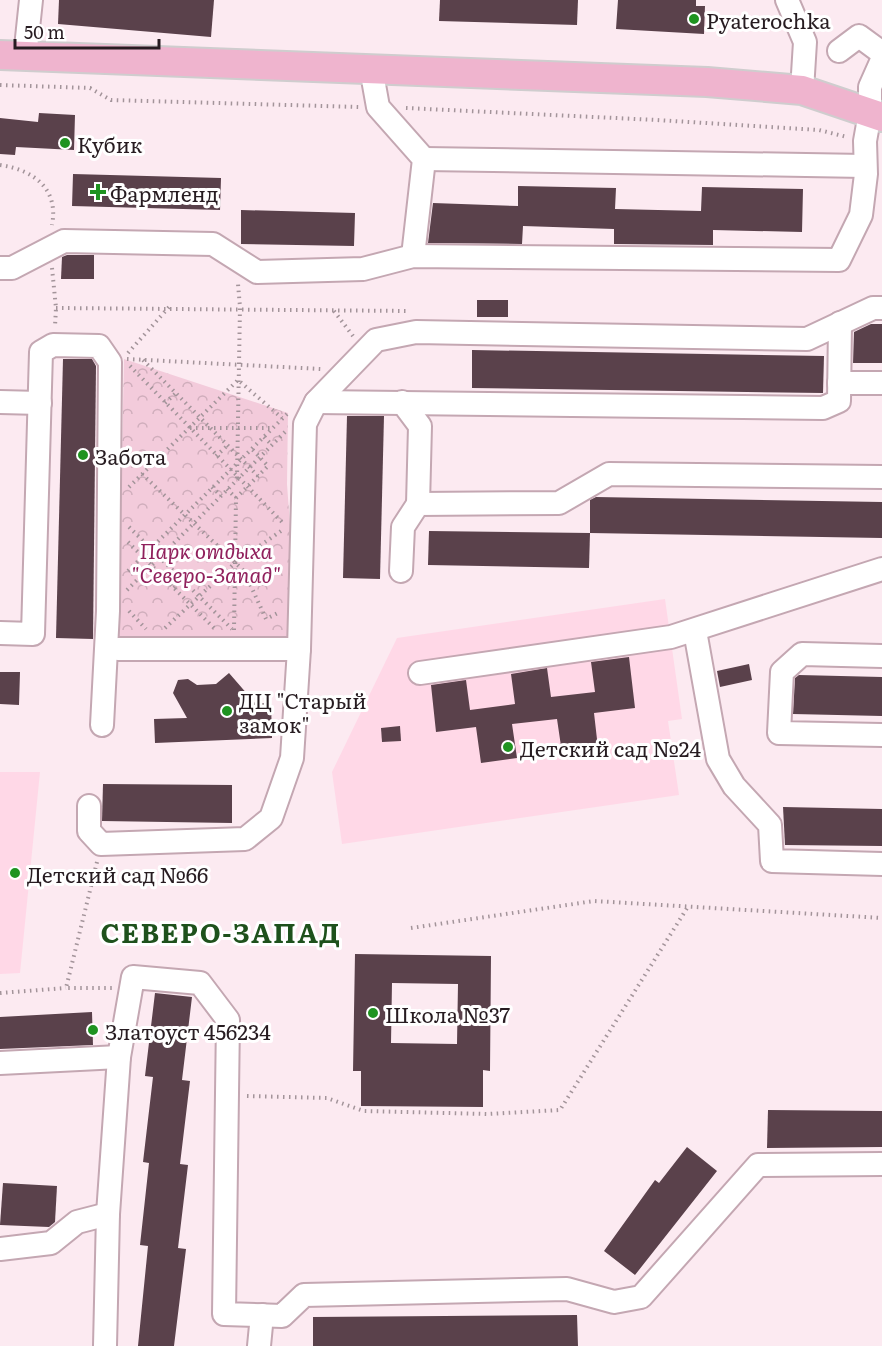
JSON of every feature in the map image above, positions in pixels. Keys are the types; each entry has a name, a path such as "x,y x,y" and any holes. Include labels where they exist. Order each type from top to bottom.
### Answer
{"main road":[{"path":"13,56 707,82 802,90 876,115"}],"street":[{"path":"13,56 31,0"},
{"path":"787,0 805,42 802,90"},
{"path":"840,51 859,36 882,53"},
{"path":"0,268 12,268 64,241 213,244 257,272 363,270 413,256 839,260 861,215 865,141 876,115 870,87 882,60"},
{"path":"371,68 378,107 424,159 865,166"},
{"path":"413,256 424,159"},
{"path":"88,806 89,831 101,844 245,839 271,818 292,758 299,649 305,424 316,402 376,340 416,332 807,339 873,308 882,308"},
{"path":"316,402 823,408 839,400 840,323"},
{"path":"0,633 33,634 41,352 53,345 99,346 110,362 108,611 102,725"},
{"path":"839,383 882,383"},
{"path":"0,402 40,403"},
{"path":"401,571 403,527 418,504 420,426 402,402"},
{"path":"418,504 559,503 609,474 882,477"},
{"path":"420,673 671,637 882,569"},
{"path":"695,630 718,759 734,786 770,825 772,861 882,864"},
{"path":"118,649 160,643 234,640 299,649"},
{"path":"882,656 802,654 782,672 779,733 882,735"},
{"path":"105,1346 108,1214 119,1057 133,977 200,983 228,1020 224,1314 282,1316 304,1295 567,1289 615,1302 641,1297 758,1164 882,1164"},
{"path":"0,1063 119,1057"},
{"path":"0,1249 51,1243 77,1222 108,1214"},
{"path":"260,1346 262,1315"}],"path":[{"path":"0,85 90,88 111,100 378,107 819,130 865,141"},
{"path":"235,260 240,308 237,479"},
{"path":"124,359 169,307"},
{"path":"56,308 169,307 420,311"},
{"path":"333,310 358,344"},
{"path":"124,359 333,369"},
{"path":"124,359 229,471 287,527 235,562 190,604 160,643 125,607"},
{"path":"143,360 258,476"},
{"path":"127,489 238,380"},
{"path":"238,380 282,418"},
{"path":"165,403 176,393"},
{"path":"127,572 288,412"},
{"path":"189,428 272,428"},
{"path":"125,593 288,429"},
{"path":"264,437 272,445"},
{"path":"216,456 228,445"},
{"path":"234,640 236,498 268,466 252,449"},
{"path":"142,474 244,571 266,619 287,609"},
{"path":"212,487 220,496"},
{"path":"227,489 236,498"},
{"path":"127,526 199,596 234,640"},
{"path":"127,541 190,604 234,640"},
{"path":"174,588 182,580"},
{"path":"66,988 101,844"},
{"path":"411,928 594,901 689,904 882,918"},
{"path":"226,1096 327,1098 364,1111 488,1114 560,1110 689,904"},
{"path":"0,993 66,988 131,989"}],"shaded area":[{"name":"Детский сад №24","path":"665,599 682,719 668,721 679,795 342,844 332,772 397,638"},
{"name":"Детский сад №66","path":"0,772 40,772 20,973 0,974"}],"green space":[{"name":"Парк отдыха \"Северо-Запад\"","path":"124,359 288,413 287,484 299,649 118,649"}],"building":[{"path":"59,0 214,0 211,37 58,24"},
{"path":"440,0 578,0 577,25 439,21"},
{"path":"618,0 696,0 696,6 705,6 704,34 616,29"},
{"path":"39,113 75,115 74,150 16,147 15,155 0,154 0,118 38,122"},
{"path":"73,174 221,178 220,210 72,206"},
{"path":"518,186 616,188 615,209 701,211 702,187 803,189 802,232 713,230 713,245 614,244 614,229 523,226 522,244 428,243 433,203 518,206"},
{"path":"241,210 355,213 354,246 241,244"},
{"path":"94,255 94,279 61,279 62,257"},
{"path":"477,300 508,300 508,317 477,317"},
{"path":"871,324 882,324 882,363 853,363 854,332"},
{"path":"472,350 824,356 823,393 472,388"},
{"path":"63,359 92,359 96,366 93,639 56,638"},
{"path":"347,416 384,416 380,579 343,578"},
{"path":"596,497 882,502 882,538 590,533 590,500"},
{"path":"429,531 590,533 589,568 428,565"},
{"path":"629,657 635,708 594,713 598,748 562,753 557,719 512,724 517,758 481,763 476,727 436,732 431,685 466,680 470,710 515,704 511,674 547,668 551,697 595,692 591,662"},
{"path":"749,664 752,680 720,687 717,671"},
{"path":"0,672 20,672 19,705 0,704"},
{"name":"ДЦ \"Старый замок\"","path":"229,673 255,703 271,703 272,738 155,743 154,719 187,718 173,693 178,680 188,679 197,685 216,684"},
{"path":"799,675 882,677 882,716 793,714 795,678"},
{"path":"400,726 401,741 382,742 381,728"},
{"path":"103,784 232,785 232,823 102,821"},
{"path":"783,807 882,809 882,846 785,845"},
{"name":"Школа №37","path":"355,954 491,956 490,1071 483,1070 483,1107 361,1106 361,1071 353,1071","holes":["392,983 458,984 457,1044 391,1043"]},
{"path":"155,993 192,997 182,1080 190,1081 180,1164 188,1165 178,1248 186,1249 174,1346 138,1346 148,1246 140,1245 149,1163 143,1162 153,1077 145,1076"},
{"path":"92,1012 93,1045 0,1049 0,1017"},
{"path":"768,1110 882,1111 882,1147 767,1148"},
{"path":"687,1147 717,1171 635,1275 604,1251 655,1180 659,1183"},
{"path":"3,1183 57,1186 55,1222 49,1227 0,1225"},
{"path":"577,1315 578,1346 313,1346 313,1317"}],"place":[{"name":"Pyaterochka","path":"694,19"},
{"name":"Кубик","path":"65,143"},
{"name":"Фармленд","path":"98,192"},
{"name":"Забота","path":"83,455"},
{"name":"ДЦ \"Старый замок\"","path":"227,711"},
{"name":"Детский сад №24","path":"508,747"},
{"name":"Детский сад №66","path":"15,873"},
{"name":"Школа №37","path":"373,1013"},
{"name":"Златоуст 456234","path":"93,1030"}],"district":[{"name":"СЕВЕРО-ЗАПАД","path":"221,931"}]}
